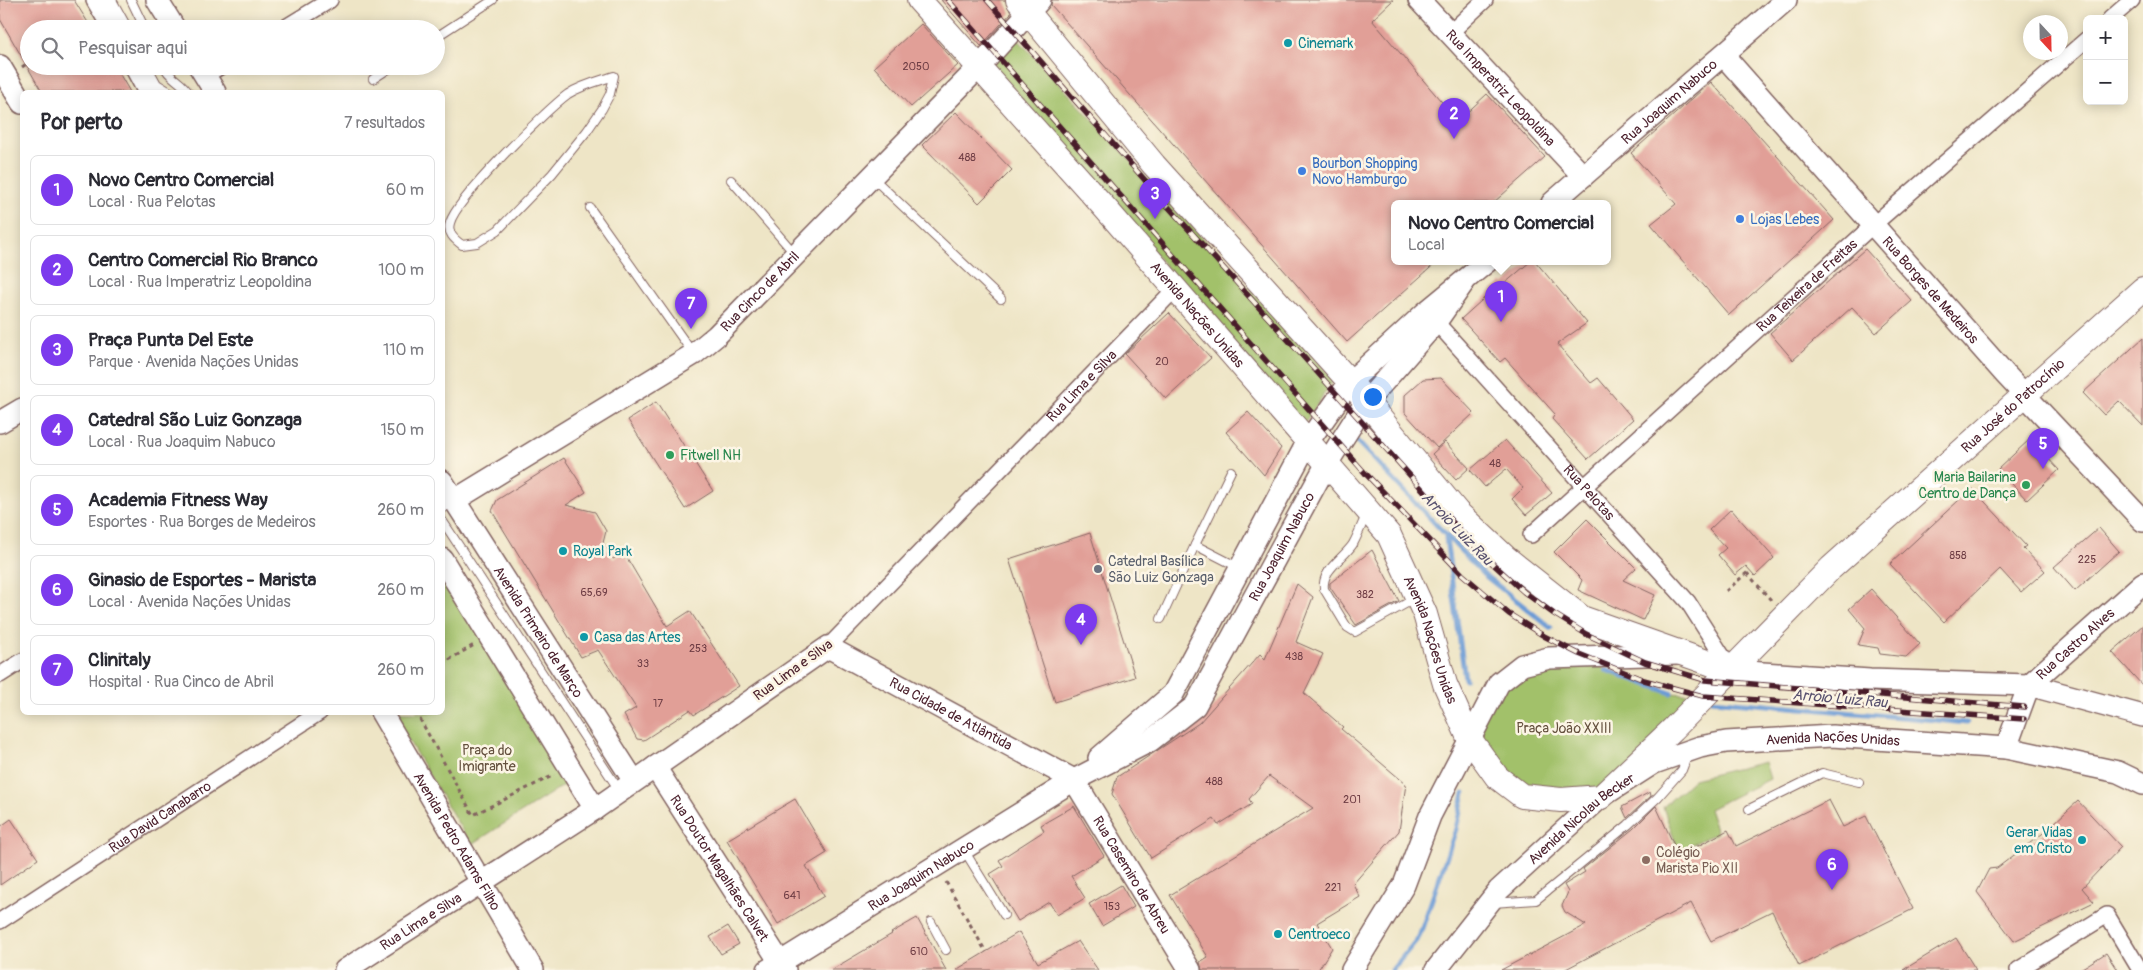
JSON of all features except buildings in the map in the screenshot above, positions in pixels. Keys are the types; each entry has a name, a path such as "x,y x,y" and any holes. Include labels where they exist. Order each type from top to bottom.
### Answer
{"main road":[{"name":"Avenida Nações Unidas","path":"919,0 980,66 1389,535 1425,614 1445,684 1469,738 1497,777 1522,796 1561,800 1601,797"},
{"path":"1029,4 1154,165 1350,382 1457,512 1529,578 1582,618 1732,671"},
{"name":"Rua José do Patrocínio","path":"1732,671 1832,568 2143,289"},
{"name":"Avenida Nicolau Becker","path":"1601,797 1732,671"}],"street":[{"path":"97,0 109,20"},
{"path":"157,0 169,20"},
{"path":"298,20 330,0"},
{"name":"Rua Imperatriz Leopoldina","path":"1419,0 1583,176"},
{"path":"1449,34 1485,0"},
{"name":"Rua Joaquim Nabuco","path":"1555,200 1724,56 1786,0"},
{"path":"2115,15 2132,0"},
{"name":"Rua Cinco de Abril","path":"446,505 694,354 716,336 980,66 1029,4"},
{"name":"Rua Teixeira de Freitas","path":"1531,535 1872,226 2083,42"},
{"name":"Rua Borges de Medeiros","path":"1724,56 1872,226 2024,395 2143,522"},
{"path":"0,66 20,100"},
{"path":"140,75 149,90"},
{"name":"Rua Joaquim Nabuco","path":"1074,780 1173,694 1307,443 1350,382 1426,312 1483,265"},
{"name":"Rua Joaquim Nabuco","path":"778,968 963,848 1074,780 1150,741 1195,706 1326,465 1366,402 1436,322 1464,282"},
{"name":"Rua Lima e Silva","path":"345,970 594,809 828,647 1175,289"},
{"name":"Rua Pelotas","path":"1436,322 1688,602 1732,671"},
{"path":"0,422 20,410"},
{"name":"Avenida Primeiro de Março","path":"446,505 627,786"},
{"path":"445,564 594,809"},
{"name":"Rua Castro Alves","path":"2029,685 2143,583"},
{"name":"Rua Cidade de Atlântida","path":"828,647 1074,780"},
{"path":"1352,970 1404,885 1430,816 1499,683 1522,665 1549,658 1680,654"},
{"path":"0,675 20,662"},
{"path":"1732,671 1870,680 2029,685 2143,716"},
{"path":"2006,748 2029,685"},
{"name":"Rua David Canabarro","path":"0,921 315,715"},
{"name":"Avenida Pedro Adams Filho","path":"383,715 533,970"},
{"name":"Avenida Nações Unidas","path":"1601,797 1654,763 1689,751 1726,742 1832,736 2006,748 2118,772 2143,784"},
{"name":"Rua Doutor Magalhães Calvet","path":"655,767 778,968"},
{"name":"Rua Casemiro de Abreu","path":"1074,780 1190,970"},
{"name":"Avenida Nicolau Becker","path":"1436,970 1499,890 1601,797"},
{"path":"2018,970 2107,915 2140,970"}],"lane":[{"path":"112,0 123,20"},
{"path":"131,0 141,20"},
{"path":"445,31 493,0"},
{"path":"152,75 157,84 167,90"},
{"path":"169,75 183,84 187,90"},
{"path":"373,79 379,75"},
{"path":"614,76 610,94 587,131 517,211 498,230 476,243 462,245 453,239 449,230 455,213 489,171 534,123 569,94 593,82 614,76"},
{"path":"872,176 1001,299"},
{"path":"731,180 796,254"},
{"path":"590,208 694,354"},
{"path":"1161,619 1232,471"},
{"path":"1368,511 1352,545 1326,575 1323,582 1324,589 1347,627 1355,632 1418,597"},
{"path":"445,524 627,786"},
{"path":"1195,545 1240,568"},
{"path":"1489,904 1536,900 1628,825 1658,797 1682,770 1689,751"},
{"path":"1749,809 1822,773 1859,782"},
{"path":"963,848 1004,915"},
{"path":"931,922 946,950"}],"path":[{"path":"1726,591 1748,572 1786,614"},
{"path":"445,662 475,645"},
{"path":"418,715 473,815 558,773"},
{"path":"937,866 986,952"}],"green space":[{"path":"1012,33 1334,379 1303,426 988,59"},
{"name":"Praça do Imigrante","path":"445,576 570,781 471,845 393,715 445,715"},
{"name":"Praça João XXIII","path":"1586,656 1606,670 1671,693 1707,696 1601,797 1522,796 1469,738 1499,683"},
{"path":"1765,762 1770,779 1709,809 1717,833 1678,850 1663,807 1694,779"}],"waterway":[{"name":"Arroio Luiz Rau","path":"1353,437 1483,574 1551,628"},
{"path":"1446,538 1465,679"},
{"name":"Arroio Luiz Rau","path":"1606,670 1671,693"},
{"name":"Arroio Luiz Rau","path":"1711,700 1967,723"},
{"path":"1392,970 1419,937 1456,829 1464,793"}],"railway":[{"path":"948,0 1365,473 1462,574 1509,614 1544,636 1579,654 1644,680 1703,696 2024,719"},
{"path":"987,0 1164,202 1481,553 1524,592 1554,614 1586,634 1645,662 1705,680 2024,707"}],"place":[{"name":"Cinemark","path":"1288,43"},
{"name":"Centro Comercial Rio Branco","path":"1454,139"},
{"name":"Bourbon Shopping Novo Hamburgo","path":"1302,171"},
{"name":"Praça Punta Del Este","path":"1155,219"},
{"name":"Lojas Lebes","path":"1740,219"},
{"name":"Novo Centro Comercial","path":"1501,322"},
{"name":"Clinitaly","path":"691,329"},
{"name":"Fitwell NH","path":"670,455"},
{"name":"Academia Fitness Way","path":"2043,469"},
{"name":"Maria Bailarina Centro de Dança","path":"2026,485"},
{"name":"Royal Park","path":"563,551"},
{"name":"Catedral Basílica São Luiz Gonzaga","path":"1098,569"},
{"name":"Casa das Artes","path":"584,637"},
{"name":"Catedral São Luiz Gonzaga","path":"1081,645"},
{"name":"Gerar Vidas em Cristo","path":"2082,840"},
{"name":"Colégio Marista Pio XII","path":"1646,860"},
{"name":"Ginasio de Esportes - Marista","path":"1832,890"},
{"name":"Centroeco","path":"1278,934"}]}
